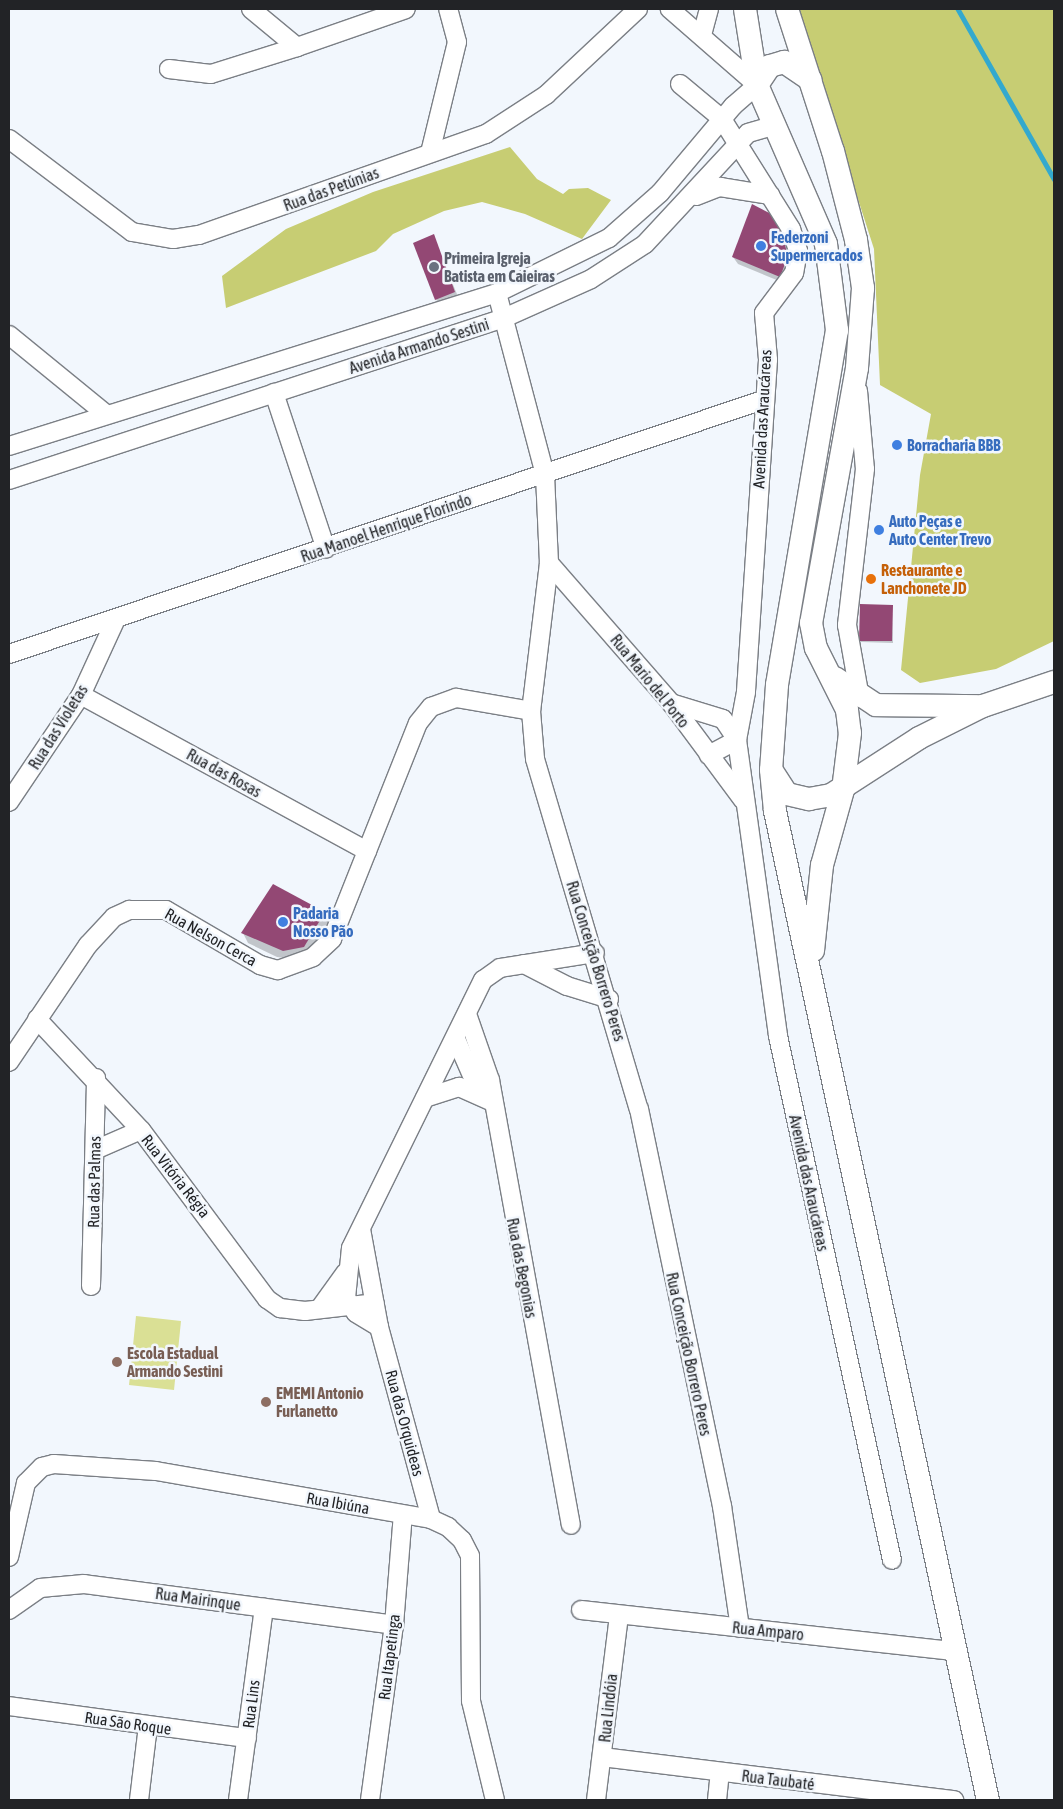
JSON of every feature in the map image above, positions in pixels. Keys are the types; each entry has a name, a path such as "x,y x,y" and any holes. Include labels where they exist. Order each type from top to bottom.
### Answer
{"main road":[{"path":"745,9 757,86 776,125 826,244 837,330 784,638 771,770 776,819 811,970 954,1651 988,1800"},
{"path":"786,9 811,80 856,240 863,288 857,368 811,623 816,648 847,710 849,756 843,790 822,865 811,970"},
{"path":"757,86 770,66 784,62 811,80"},
{"path":"830,674 860,698 892,708 983,706"},
{"path":"771,770 778,785 797,798 819,798 843,790 911,743 983,706 1054,682"},
{"path":"822,865 864,788 911,743"}],"street":[{"path":"251,9 297,46"},
{"path":"169,68 211,74 406,9"},
{"path":"430,153 457,42 448,9"},
{"name":"Rua das Petúnias","path":"9,139 132,232 173,239 237,224 430,153 516,118 546,95 638,9"},
{"path":"670,9 702,35 757,86"},
{"path":"702,35 709,9"},
{"path":"680,84 722,119"},
{"name":"Avenida Armando Sestini","path":"9,446 106,414 497,293 609,238 660,194 722,119 757,86"},
{"name":"Avenida das Araucáreas","path":"722,119 770,195 798,251 794,273 764,313 768,360 763,400 746,692 737,740 778,1036 892,1560"},
{"name":"Avenida Armando Sestini","path":"9,480 504,318 619,262 645,244 691,198 748,133 776,125"},
{"path":"691,198 720,186 770,195"},
{"name":"Rua Conceição Borrero Peres","path":"497,293 544,475 549,563 531,711 535,758 548,812 595,953 639,1109 722,1506 740,1628"},
{"path":"9,335 106,414"},
{"path":"857,368 864,469 847,625 860,698"},
{"path":"274,393 326,549"},
{"name":"Rua Manoel Henrique Florindo","path":"9,654 115,621 763,400"},
{"name":"Rua Mario del Porto","path":"549,563 672,703 694,737 745,803"},
{"name":"Rua das Violetas","path":"9,802 81,695 115,621"},
{"path":"694,737 746,692"},
{"name":"Rua das Rosas","path":"81,695 367,851"},
{"name":"Rua Nelson Cerca","path":"9,1062 88,945 114,917 129,910 166,910 260,965 278,970 294,967 332,939 418,723 431,706 456,698 531,711"},
{"path":"672,703 729,723 737,740 709,755"},
{"path":"320,1308 346,1273 361,1229 424,1098 456,1039 483,980 491,972 524,964 595,953"},
{"path":"524,964 567,986 609,999"},
{"name":"Rua das Begonias","path":"467,1014 487,1063 486,1098 570,1525"},
{"name":"Rua Vitória Régia","path":"38,1019 96,1078 141,1130 267,1299 290,1311 350,1307 375,1303"},
{"name":"Rua das Begonias","path":"456,1039 486,1098"},
{"name":"Rua das Palmas","path":"91,1286 96,1078"},
{"path":"424,1098 447,1087 486,1098"},
{"path":"95,1150 141,1130"},
{"path":"361,1229 375,1303"},
{"path":"346,1273 368,1272"},
{"path":"346,1273 350,1307 379,1327"},
{"name":"Rua das Orquideas","path":"375,1303 379,1327 431,1519"},
{"name":"Rua Ibiúna","path":"9,1557 26,1483 42,1467 54,1464 156,1472 431,1519 462,1540 470,1556 471,1700 495,1800"},
{"name":"Rua Itapetinga","path":"370,1800 394,1625 403,1514"},
{"name":"Rua Mairinque","path":"9,1610 40,1588 84,1584 394,1625"},
{"name":"Rua Lins","path":"238,1800 264,1608"},
{"name":"Rua Amparo","path":"581,1610 954,1651"},
{"name":"Rua Lindóia","path":"596,1800 618,1614"},
{"name":"Rua São Roque","path":"9,1706 247,1738"},
{"path":"139,1800 148,1726"},
{"name":"Rua Taubaté","path":"602,1757 720,1773 954,1800"},
{"path":"717,1800 720,1773"}],"green space":[{"path":"797,9 1054,9 1054,641 996,669 920,683 901,670 920,475 931,414 880,385 874,249"},
{"path":"510,147 537,179 563,194 569,189 588,188 611,200 582,239 525,214 482,202 444,211 393,234 376,251 226,308 222,276 286,229 373,192"},
{"path":"136,1316 181,1321 174,1390 129,1385"}],"building":[{"name":"Federzoni Supermercados","path":"752,204 777,217 788,256 780,277 732,257"},
{"name":"Primeira Igreja Batista em Caieiras","path":"434,234 455,292 435,300 413,243"},
{"path":"860,604 893,605 892,641 859,641"},
{"name":"Padaria Nosso Pão","path":"273,884 325,912 304,947 283,951 241,933"}],"waterway":[{"path":"958,9 1054,179"}],"place":[{"name":"Federzoni Supermercados","path":"761,246"},
{"name":"Primeira Igreja Batista em Caieiras","path":"434,267"},
{"name":"Borracharia BBB","path":"897,445"},
{"name":"Auto Peças e Auto Center Trevo","path":"879,530"},
{"name":"Restaurante e Lanchonete JD","path":"871,579"},
{"name":"Padaria Nosso Pão","path":"283,922"},
{"name":"Escola Estadual Armando Sestini","path":"117,1362"},
{"name":"EMEMI Antonio Furlanetto","path":"266,1402"}]}
